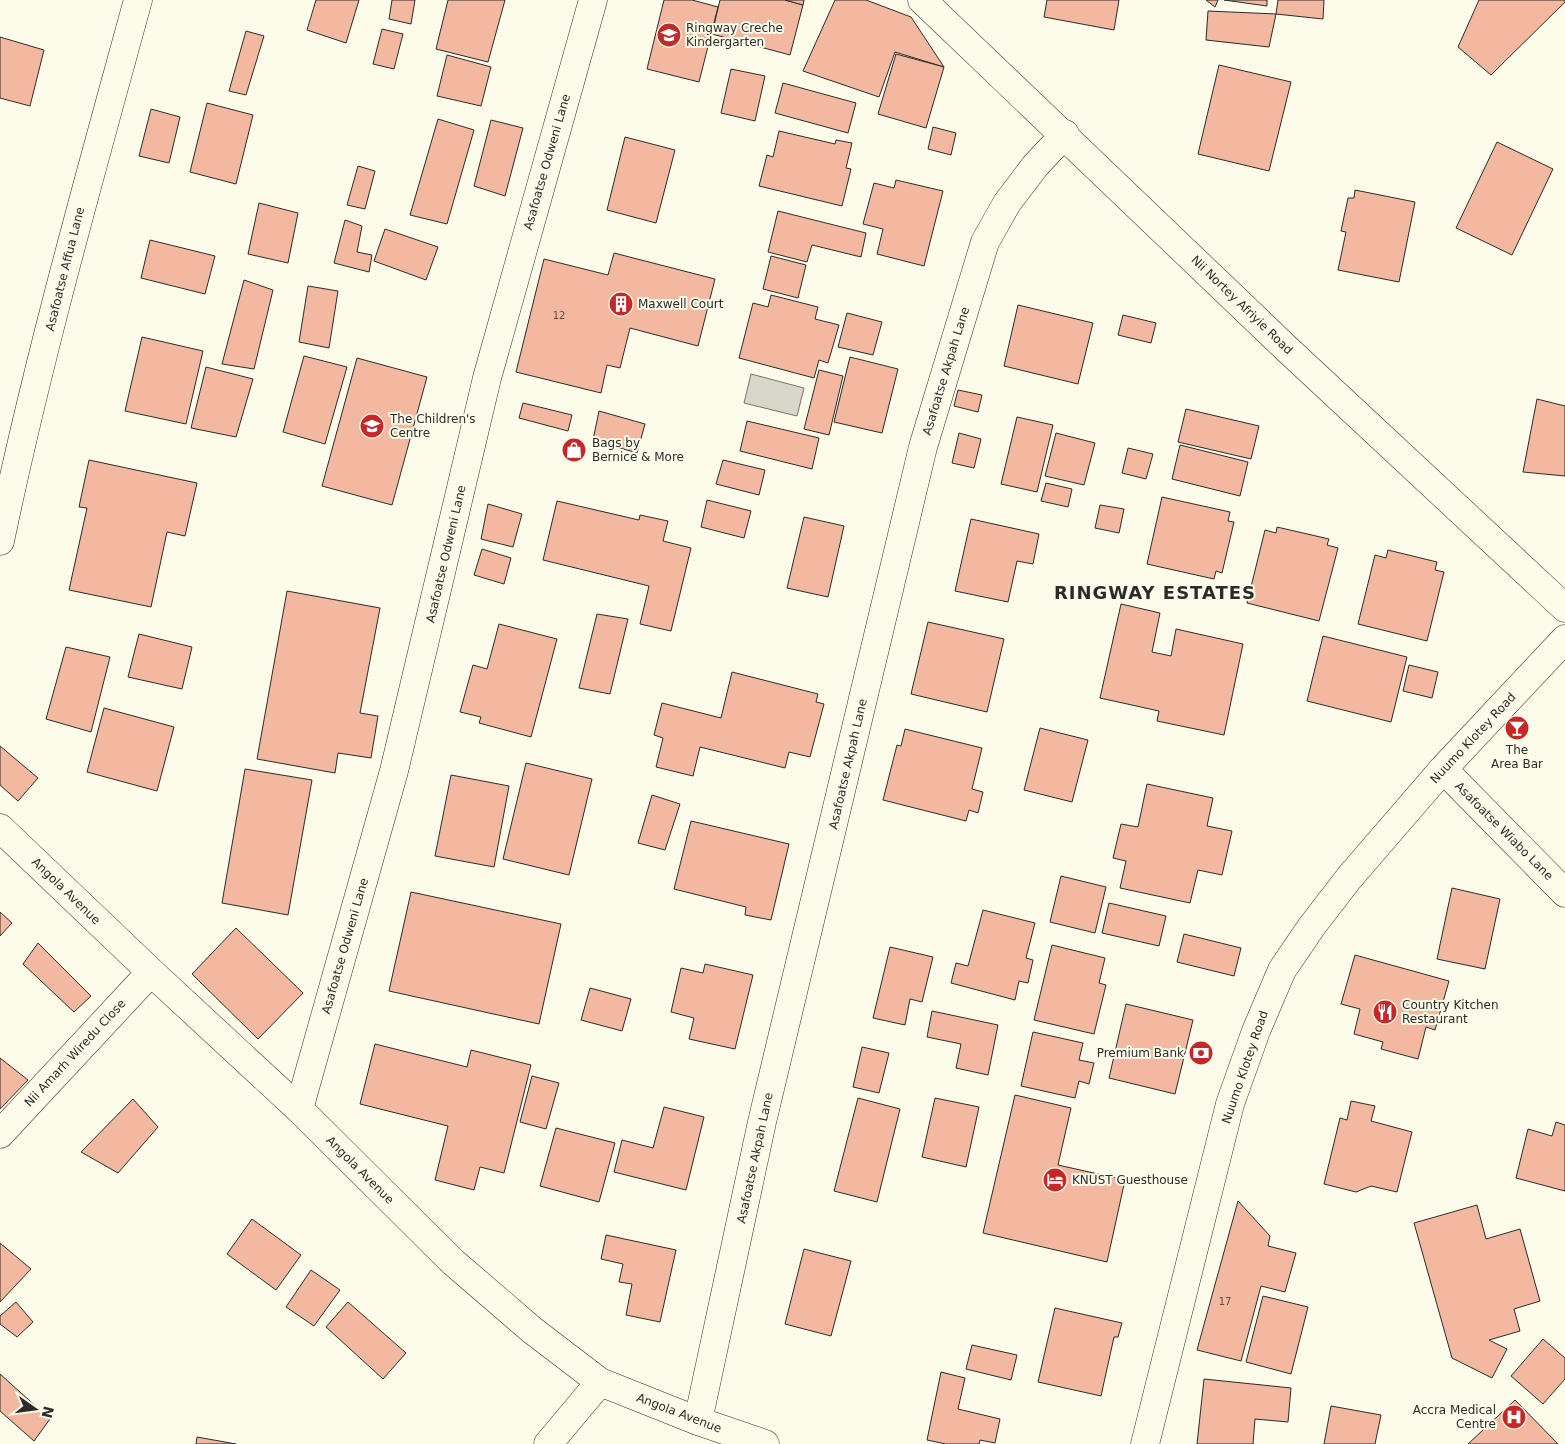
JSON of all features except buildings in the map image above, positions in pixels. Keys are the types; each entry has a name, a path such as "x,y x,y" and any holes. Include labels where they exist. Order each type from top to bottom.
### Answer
{"street":[{"name":"Asafoatse Affua Lane","path":"0,541 16,465 77,223 138,0"},
{"name":"Asafoatse Odweni Lane","path":"300,1109 394,771 488,378 593,0"},
{"name":"Nii Nortey Afriyie Road","path":"922,0 1065,134 1287,349 1565,608"},
{"name":"Asafoatse Akpah Lane","path":"698,1421 762,1122 923,447 985,242 1007,202 1035,166 1065,134"},
{"name":"Nuumo Klotey Road","path":"1145,1444 1230,1104 1256,1031 1282,970 1312,926 1349,878 1443,768 1565,639"},
{"name":"Asafoatse Wiabo Lane","path":"1443,768 1565,892"},
{"name":"Angola Avenue","path":"0,828 151,972 300,1109 454,1262 532,1330 600,1382 698,1421 765,1444"},
{"name":"Nii Amarh Wiredu Close","path":"0,1134 151,972"},
{"path":"548,1444 600,1382"}],"shaded area":[{"path":"751,374 804,388 797,416 744,403"}],"place":[{"name":"Ringway Creche Kindergarten","path":"669,35"},
{"name":"Maxwell Court","path":"621,304"},
{"name":"The Children's Centre","path":"372,426"},
{"name":"Bags by Bernice & More","path":"574,450"},
{"name":"The Area Bar","path":"1517,728"},
{"name":"Country Kitchen Restaurant","path":"1385,1012"},
{"name":"Premium Bank","path":"1201,1053"},
{"name":"KNUST Guesthouse","path":"1055,1180"},
{"name":"Accra Medical Centre","path":"1514,1417"}],"district":[{"name":"RINGWAY ESTATES","path":"1155,592"}]}
